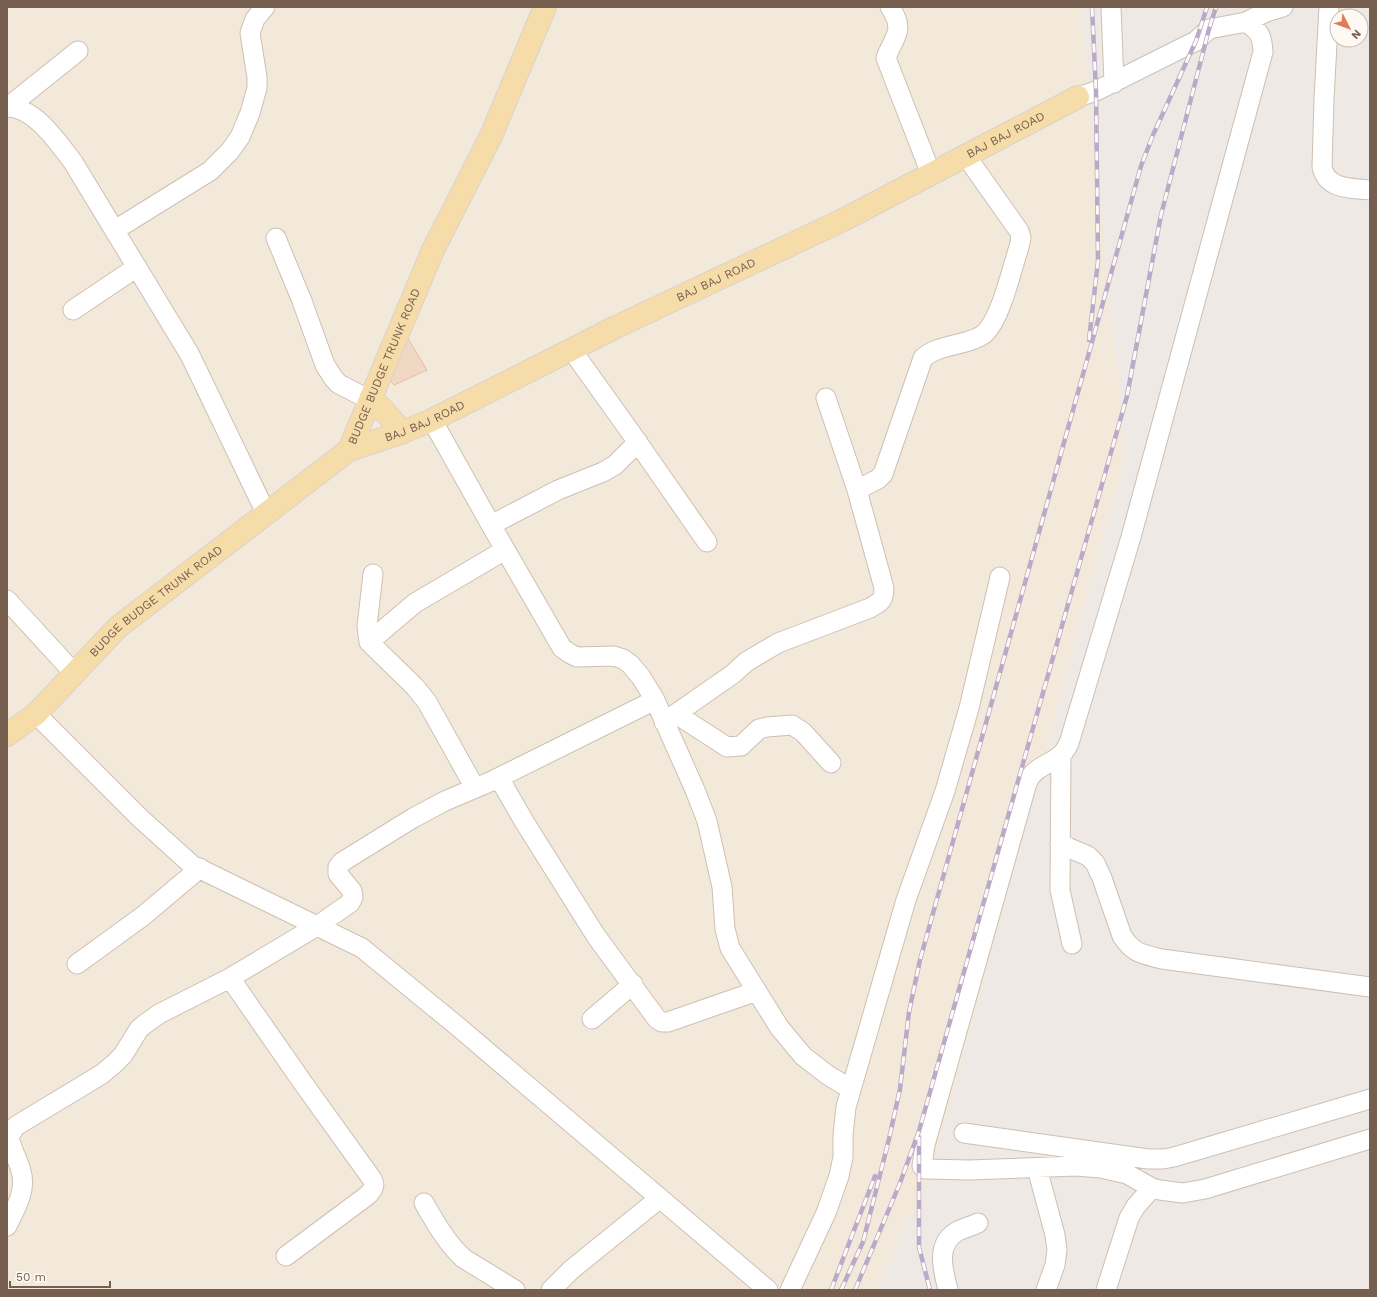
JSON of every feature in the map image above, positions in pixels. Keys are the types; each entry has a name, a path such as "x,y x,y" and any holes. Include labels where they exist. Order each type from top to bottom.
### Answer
{"main road":[{"name":"BUDGE BUDGE TRUNK ROAD","path":"7,735 36,714 118,627 349,450 433,250 491,136 545,7"},
{"name":"BAJ BAJ ROAD","path":"349,450 403,432 432,420 616,327 843,220 1078,97"},
{"path":"370,398 403,432"}],"street":[{"path":"115,230 210,171 230,151 240,137 250,113 257,88 257,77 250,33 255,19 265,7"},
{"path":"890,7 894,13 898,29 896,39 889,49 886,58 931,174"},
{"path":"1111,7 1114,83"},
{"path":"1078,97 1114,83 1196,41 1209,29 1246,22 1266,12 1283,7"},
{"path":"1329,7 1322,167 1327,178 1341,187 1370,190"},
{"path":"1246,22 1255,28 1262,39 1262,52 1131,537 1069,743 1061,755 1035,771 1029,777 1027,783 925,1145 922,1166 925,1169 1037,1168 1076,1166 1101,1168 1127,1174 1152,1188 1183,1193 1205,1189 1370,1139"},
{"path":"7,107 78,51"},
{"path":"7,107 26,112 37,120 51,133 73,162 190,356 266,513"},
{"path":"857,490 878,479 883,474 923,358 933,351 979,338 990,327 1000,308 1021,238 1019,231 966,156"},
{"path":"276,238 302,301 325,365 334,380 339,384 370,398"},
{"path":"73,310 137,267"},
{"path":"571,349 707,542"},
{"path":"670,718 733,674 746,662 778,643 870,608 881,601 884,596 884,588 857,490 826,398"},
{"path":"432,420 562,648 569,654 577,657 614,656 623,659 630,664 641,677 655,700 670,718 707,821 722,887 725,929 730,948 780,1027 802,1056 829,1076 851,1089"},
{"path":"491,525 558,490 603,472 615,465 638,442"},
{"path":"369,642 416,603 505,550"},
{"path":"373,574 367,626 369,642 415,687 427,702 475,788"},
{"path":"790,1290 826,1213 839,1176 843,1157 842,1135 846,1107 906,900 945,791 969,708 1000,578"},
{"path":"7,600 74,673"},
{"path":"7,1226 22,1193 24,1182 9,1142 9,1136 16,1126 102,1074 123,1055 139,1029 159,1014 230,978 317,926 350,903 353,897 352,891 338,874 338,867 342,862 413,818 445,801 499,778 655,700"},
{"path":"36,714 140,818 192,865 362,948 456,1025 767,1290"},
{"path":"670,718 727,747 740,746 758,729 792,725 803,732 831,763"},
{"path":"1061,755 1060,890 1072,944"},
{"path":"499,778 525,823 596,936 633,984 657,1019 662,1022 668,1022 758,991"},
{"path":"1060,844 1088,856 1095,863 1102,878 1122,936 1128,945 1137,952 1162,959 1370,987"},
{"path":"77,964 143,916 200,868"},
{"path":"230,978 375,1185 374,1189 368,1195 286,1256"},
{"path":"592,1019 633,984"},
{"path":"964,1134 1163,1159 1174,1158 1370,1099"},
{"path":"1037,1168 1055,1235 1057,1250 1055,1265 1046,1290"},
{"path":"1106,1290 1129,1218 1136,1206 1152,1188"},
{"path":"551,1290 571,1270 660,1198"},
{"path":"424,1203 443,1235 463,1258 515,1290"},
{"path":"948,1290 944,1274 942,1253 943,1246 949,1238 957,1232 978,1223"}],"shaded area":[{"path":"7,7 1370,7 1370,1290 7,1290"},
{"path":"1080,7 1370,7 1370,1290 875,1290 933,1169 1126,454"}],"building":[{"path":"404,332 427,370 394,385 383,374"}],"railway":[{"path":"1089,340 1098,261 1096,91 1092,7"},
{"path":"841,1290 863,1242 900,1089 909,1012 920,960 1141,166 1153,135 1196,41 1207,7"},
{"path":"855,1290 900,1183 919,1131 1127,396 1161,215 1216,7"},
{"path":"919,1137 919,1247 930,1290"},
{"path":"831,1290 875,1176"}]}
